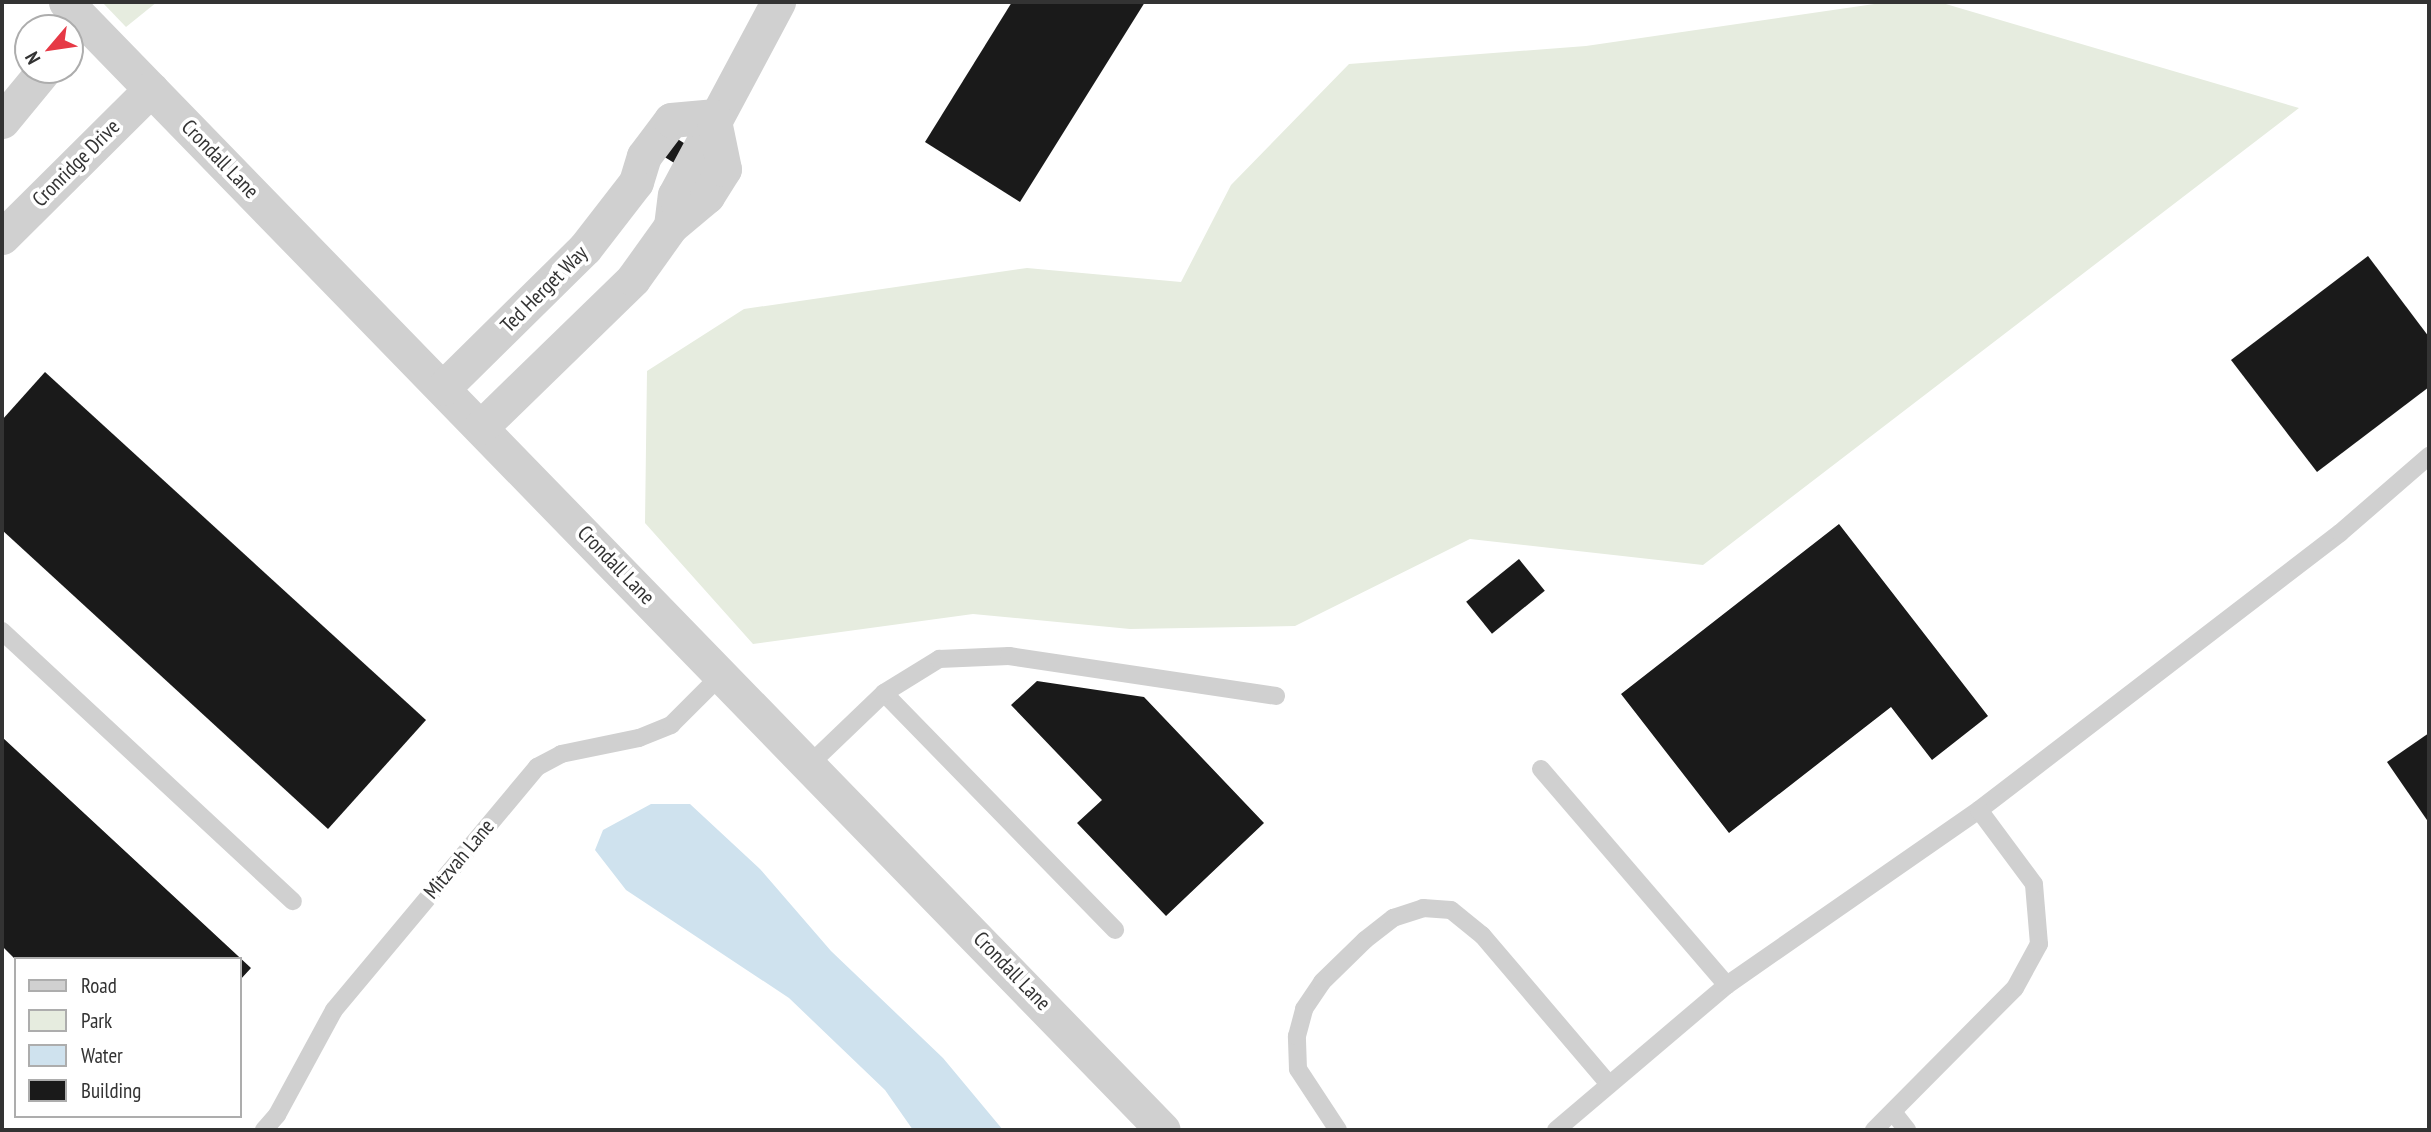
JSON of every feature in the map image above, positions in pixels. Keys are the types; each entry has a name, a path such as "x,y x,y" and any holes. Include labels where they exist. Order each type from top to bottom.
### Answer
{"street":[{"path":"481,427 633,279 673,211 707,196 724,169 713,116 778,2"},
{"name":"Crondall Lane","path":"84,29 151,89 1163,1130"},
{"path":"2,121 32,84"},
{"name":"Cronridge Drive","path":"2,237 151,89"},
{"name":"Ted Herget Way","path":"443,388 585,248 636,182 643,156 671,120 713,116"},
{"path":"636,182 673,211"}],"lane":[{"path":"1556,1130 1727,985 1979,810 2340,533 2429,456"},
{"path":"2,631 293,901"},
{"path":"810,764 884,693 939,659 1009,656 1276,696"},
{"name":"Mitzvah Lane","path":"264,1130 278,1115 334,1010 537,767 561,754 639,738 671,725 722,674"},
{"path":"884,693 1115,930"},
{"path":"1541,769 1727,985"},
{"path":"1874,1130 2015,988 2039,944 2034,884 1979,810"},
{"path":"1338,1130 1298,1069 1297,1036 1304,1009 1322,982 1365,940 1393,918 1423,908 1451,910 1482,935 1609,1084"},
{"path":"1892,1112 1907,1130"}],"green space":[{"path":"102,2 157,2 126,27"},
{"path":"1888,2 1939,2 2299,108 1703,565 1470,539 1295,626 1130,629 973,614 753,644 645,523 647,371 744,309 1027,268 1181,282 1231,185 1349,64 1586,46"}],"water":[{"path":"651,804 690,804 760,869 831,951 943,1058 1003,1130 913,1130 885,1090 789,998 626,890 595,850 603,830"}],"building":[{"path":"1012,2 1145,2 1020,202 925,142"},
{"path":"671,135 687,145 675,164 659,154"},
{"path":"2368,256 2429,337 2429,387 2317,472 2231,360"},
{"path":"45,372 426,720 328,829 2,530 2,420"},
{"path":"1839,524 1988,716 1932,760 1891,707 1729,833 1621,694"},
{"path":"1519,559 1545,591 1492,634 1466,602"},
{"path":"1037,681 1144,697 1264,823 1166,916 1077,823 1102,800 1011,705"},
{"path":"2429,733 2429,823 2387,762"},
{"path":"2,737 239,957 14,958 2,946"},
{"path":"242,960 251,968 242,978"}]}
